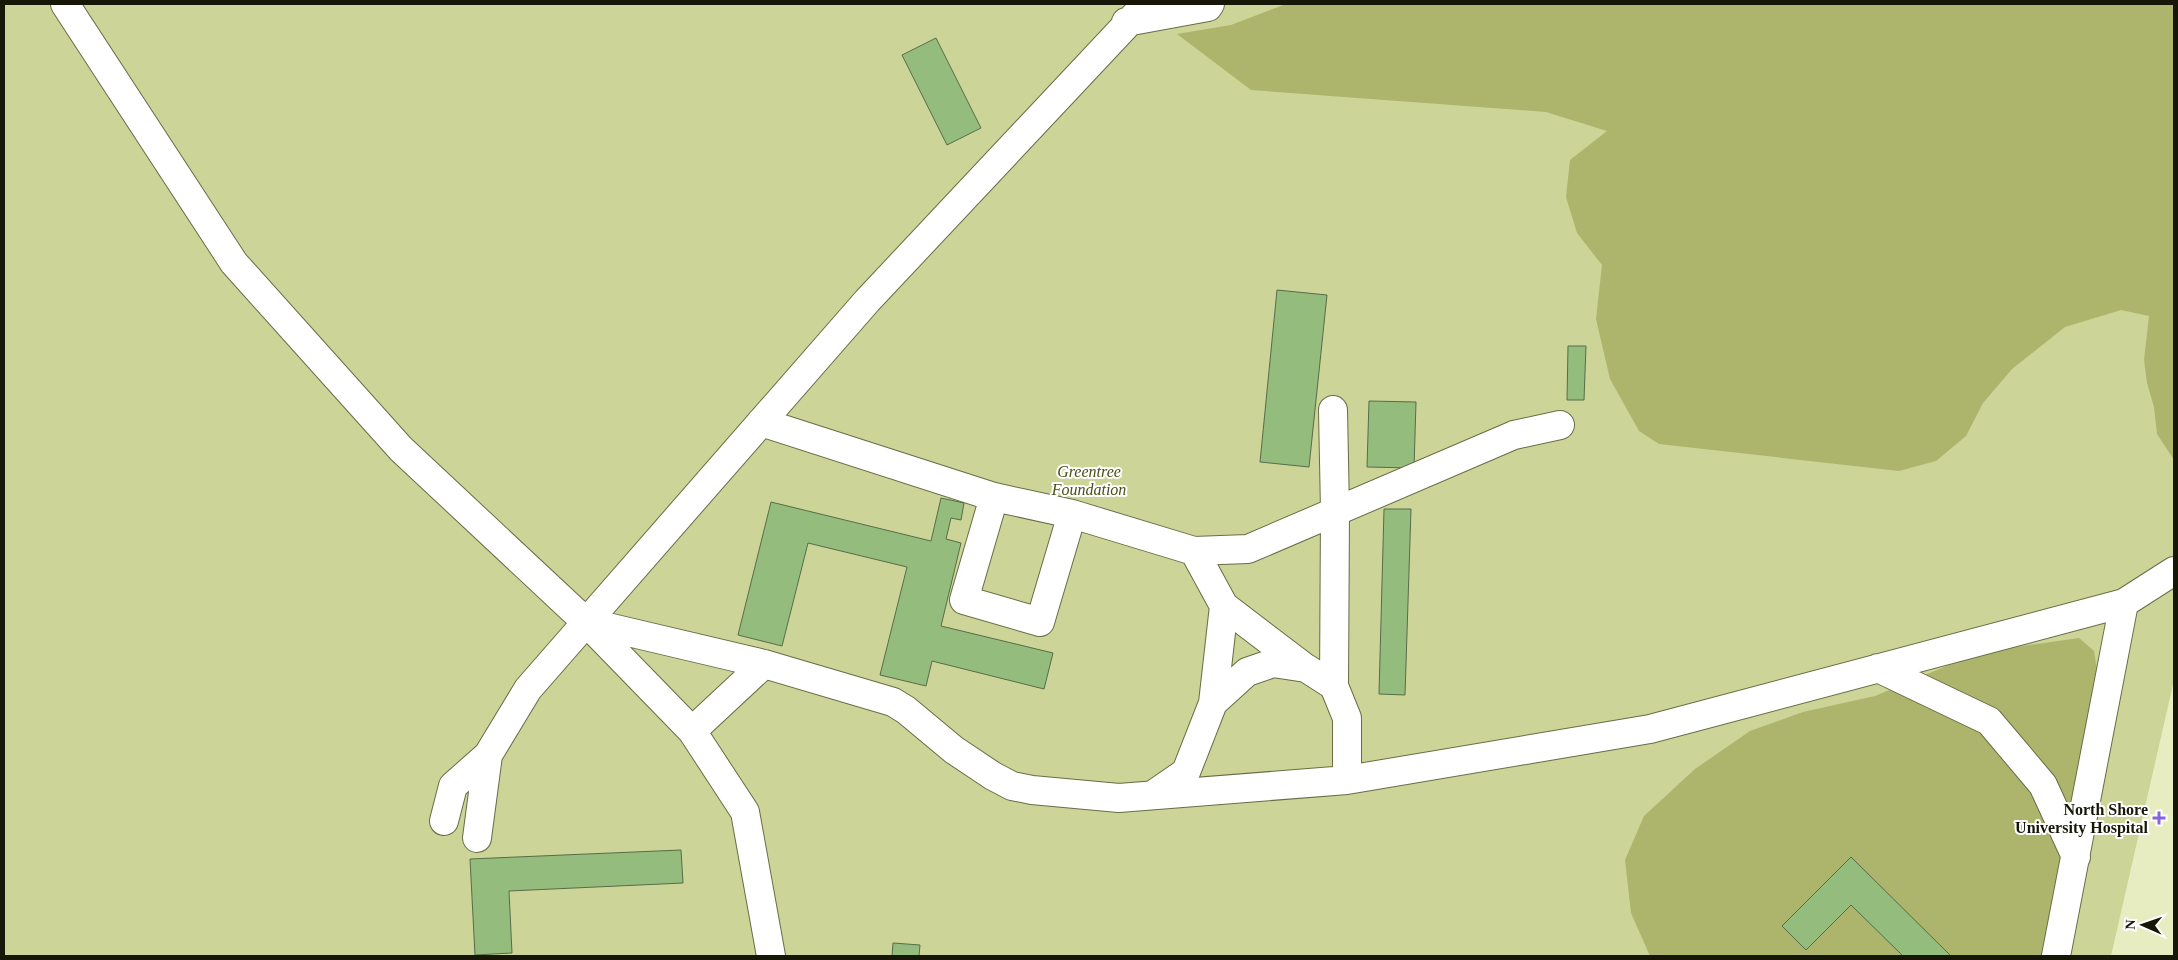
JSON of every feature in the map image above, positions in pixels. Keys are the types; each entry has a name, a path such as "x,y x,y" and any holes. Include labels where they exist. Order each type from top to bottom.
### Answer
{"lane":[{"path":"65,4 234,263 401,449 586,622 692,731 745,812 771,956"},
{"path":"444,821 453,786 488,755 528,689 867,301 1126,22 1146,4"},
{"path":"1126,22 1208,7 1210,4"},
{"path":"1333,410 1335,511 1334,686 1347,718 1347,780"},
{"path":"761,422 994,497 1072,514 1194,551 1248,548 1514,435 1560,425"},
{"path":"994,497 964,600 1040,622 1072,514"},
{"path":"1194,551 1224,606 1306,668 1334,686"},
{"path":"586,622 764,664 893,702 906,710 954,750 993,776 1012,786 1032,790 1119,798 1347,780 1650,729 2124,602 2174,571"},
{"path":"2056,956 2124,602"},
{"path":"1153,795 1186,772 1213,703 1224,606"},
{"path":"1213,703 1247,672 1273,663 1306,668"},
{"path":"692,731 764,664"},
{"path":"1878,668 1989,721 2043,785 2076,857"},
{"path":"477,838 488,755"}],"green space":[{"name":"Greentree Foundation","path":"4,4 2174,4 2174,680 2111,956 4,956"},
{"path":"1286,4 2174,4 2174,460 2157,434 2154,407 2147,383 2144,360 2149,316 2121,310 2065,327 2012,369 1983,403 1966,436 1936,461 1899,471 1659,444 1639,431 1610,379 1596,319 1602,265 1577,233 1566,197 1570,160 1607,131 1546,112 1251,90 1177,34 1231,25"},
{"path":"2079,638 2094,651 2101,695 2043,956 1650,956 1631,913 1625,860 1644,816 1695,769 1750,731 1803,712 1875,696 1980,652"}],"building":[{"path":"936,38 981,128 947,145 902,55"},
{"path":"1277,290 1327,295 1309,467 1260,462"},
{"path":"1568,346 1586,346 1584,400 1567,400"},
{"path":"1369,401 1416,402 1414,468 1367,467"},
{"path":"941,498 964,503 961,520 951,518 946,539 961,543 941,626 1053,653 1044,689 932,661 926,686 880,675 907,567 808,543 782,646 738,635 771,502 931,541"},
{"path":"1384,509 1411,509 1405,695 1379,694"},
{"path":"681,850 683,883 509,891 512,953 475,955 470,859"},
{"path":"1851,857 1951,956 1903,956 1851,905 1806,950 1782,926"},
{"path":"893,943 920,945 919,956 892,956"}],"place":[{"name":"North Shore University Hospital","path":"2159,818"}]}
